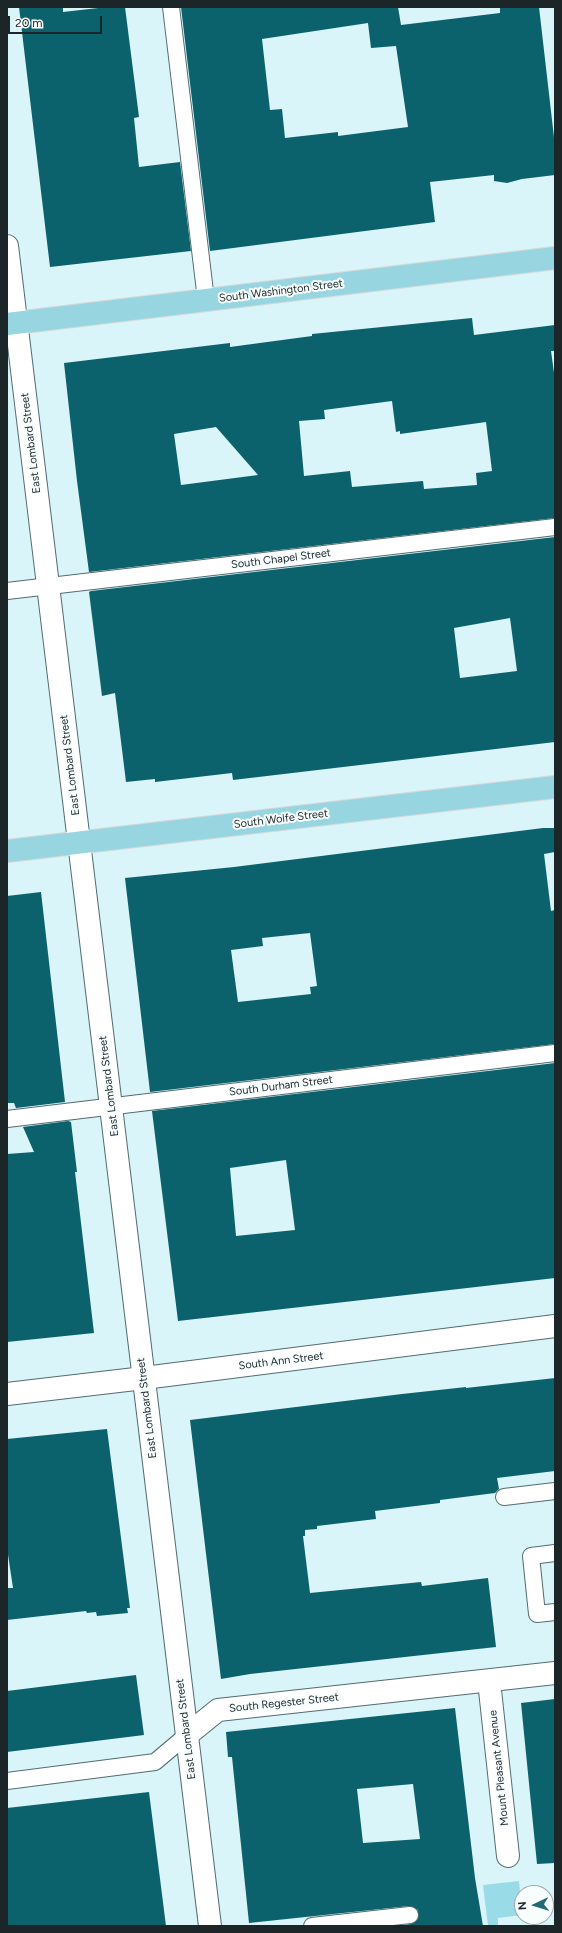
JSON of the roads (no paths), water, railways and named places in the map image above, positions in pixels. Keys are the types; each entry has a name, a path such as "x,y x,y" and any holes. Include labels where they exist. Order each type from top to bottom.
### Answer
{"main road":[{"name":"East Lombard Street","path":"7,246 12,324 48,586 210,1926"},
{"name":"South Washington Street","path":"12,324 555,258"},
{"name":"South Wolfe Street","path":"7,851 555,787"},
{"name":"South Ann Street","path":"7,1394 555,1326"},
{"name":"South Regester Street","path":"187,1735 218,1710 555,1673"},
{"name":"Mount Pleasant Avenue","path":"489,1680 508,1856"}],"lane":[{"path":"171,7 206,300"},
{"name":"South Chapel Street","path":"7,591 555,526"},
{"name":"South Durham Street","path":"7,1120 555,1053"},
{"path":"504,1497 555,1491"},
{"path":"555,1553 531,1556 537,1614 555,1612"},
{"name":"South Regester Street","path":"7,1780 155,1762 187,1735"},
{"path":"312,1926 410,1915"}]}
